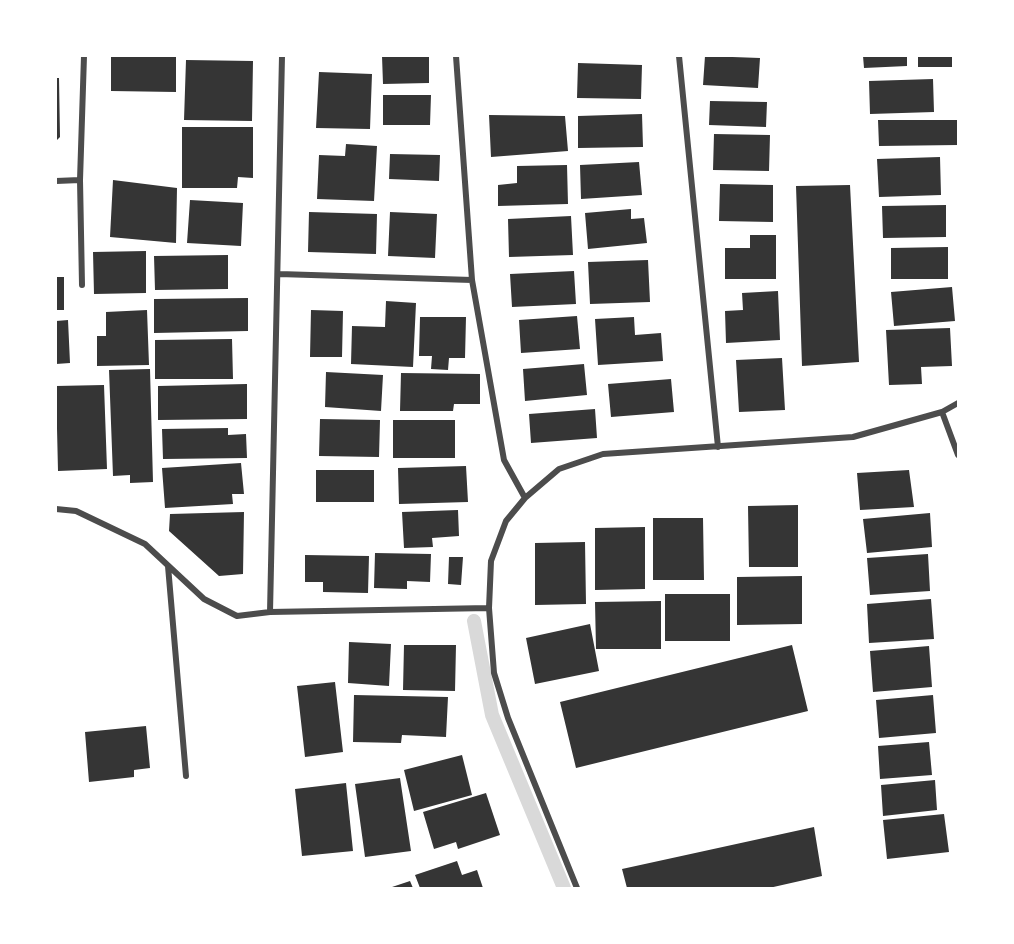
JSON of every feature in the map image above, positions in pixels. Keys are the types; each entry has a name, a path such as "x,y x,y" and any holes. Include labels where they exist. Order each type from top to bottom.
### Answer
{"street":[{"path":"82,285 80,180 84,56"},
{"path":"270,612 282,56"},
{"path":"456,56 472,280 504,460 525,498"},
{"path":"679,56 718,447"},
{"path":"56,181 80,180"},
{"path":"279,274 472,280"},
{"path":"578,888 508,718 494,673 489,608 491,561 506,521 525,498 560,469 603,454 853,436 942,412 958,403"},
{"path":"942,412 958,455"},
{"path":"56,509 76,511 145,544 204,599 237,616 270,612 489,608"},
{"path":"168,565 186,776"}],"building":[{"path":"111,56 176,56 176,92 111,91"},
{"path":"382,56 429,56 429,83 383,84"},
{"path":"705,56 760,58 758,88 703,85"},
{"path":"863,56 907,56 907,66 864,68"},
{"path":"918,56 952,56 952,67 918,67"},
{"path":"186,60 253,61 252,121 184,120"},
{"path":"578,63 642,65 641,99 577,98"},
{"path":"319,72 372,74 370,129 316,128"},
{"path":"56,78 59,78 60,137 56,141"},
{"path":"933,79 934,112 870,114 869,81"},
{"path":"383,95 431,95 430,125 383,125"},
{"path":"710,101 767,102 766,127 709,125"},
{"path":"642,114 643,147 578,148 578,116"},
{"path":"489,115 565,116 568,151 491,157"},
{"path":"878,120 958,120 958,145 879,146"},
{"path":"182,127 253,127 253,178 238,177 237,188 182,188"},
{"path":"714,134 770,135 769,171 713,170"},
{"path":"346,144 377,146 374,201 317,199 319,155 345,156"},
{"path":"390,154 440,155 439,181 389,179"},
{"path":"940,157 941,195 879,197 877,159"},
{"path":"639,162 642,195 581,199 580,165"},
{"path":"567,165 568,204 498,206 498,185 517,183 517,166"},
{"path":"113,180 177,188 176,243 110,237"},
{"path":"720,184 773,185 773,222 719,221"},
{"path":"850,185 859,362 802,366 796,186"},
{"path":"190,200 243,203 241,246 187,243"},
{"path":"946,205 946,237 883,238 882,206"},
{"path":"631,209 631,219 644,218 647,243 588,249 585,213"},
{"path":"309,212 377,214 376,254 308,252"},
{"path":"390,212 437,214 435,258 388,256"},
{"path":"571,216 573,255 509,257 508,219"},
{"path":"750,235 776,235 776,279 725,279 725,248 750,248"},
{"path":"948,247 948,279 891,279 891,248"},
{"path":"146,251 146,293 94,294 93,252"},
{"path":"228,255 228,289 155,290 154,256"},
{"path":"648,260 650,302 590,304 588,262"},
{"path":"574,271 576,304 512,307 510,274"},
{"path":"56,277 64,277 64,310 56,310"},
{"path":"952,287 955,321 894,326 891,292"},
{"path":"778,291 780,340 726,343 725,311 743,310 742,293"},
{"path":"248,298 248,331 154,333 154,299"},
{"path":"386,301 416,303 413,367 351,364 352,326 385,327"},
{"path":"147,310 149,365 97,366 97,336 106,336 106,312"},
{"path":"311,310 343,311 342,357 310,357"},
{"path":"577,316 580,349 521,353 519,320"},
{"path":"420,317 466,317 465,358 449,358 448,370 431,369 432,356 419,356"},
{"path":"634,317 635,335 661,333 663,361 598,365 595,319"},
{"path":"68,320 70,363 56,364 56,321"},
{"path":"950,328 952,366 921,367 922,384 889,385 886,330"},
{"path":"232,339 233,379 155,379 155,340"},
{"path":"782,358 785,410 739,412 736,360"},
{"path":"584,364 587,395 525,401 523,369"},
{"path":"150,369 153,482 130,483 130,475 113,476 109,370"},
{"path":"326,372 383,375 381,411 325,407"},
{"path":"401,373 480,374 480,404 454,404 453,411 400,411"},
{"path":"671,379 674,412 611,417 608,384"},
{"path":"247,384 247,419 158,420 158,386"},
{"path":"104,385 107,469 58,471 56,386"},
{"path":"595,409 597,438 531,443 529,414"},
{"path":"320,419 380,420 379,457 319,456"},
{"path":"393,420 455,420 455,458 393,458"},
{"path":"228,428 228,435 246,434 247,458 163,459 162,429"},
{"path":"241,463 244,494 232,494 233,504 165,508 162,468"},
{"path":"466,466 468,502 399,504 398,468"},
{"path":"316,470 374,470 374,502 316,502"},
{"path":"909,470 914,507 860,510 857,473"},
{"path":"798,505 798,567 749,567 748,506"},
{"path":"458,510 459,536 432,538 433,547 404,548 402,512"},
{"path":"244,512 243,574 219,576 169,531 170,514"},
{"path":"930,513 932,547 867,553 863,519"},
{"path":"653,518 703,518 704,580 653,580"},
{"path":"645,527 645,589 595,590 595,528"},
{"path":"585,542 586,604 535,605 535,543"},
{"path":"375,553 431,554 430,582 407,581 407,589 374,588"},
{"path":"928,554 930,591 870,595 867,558"},
{"path":"305,555 369,556 368,593 323,592 323,582 305,582"},
{"path":"449,557 463,557 461,585 448,584"},
{"path":"802,576 802,624 737,625 737,577"},
{"path":"665,594 730,594 730,641 665,641"},
{"path":"931,599 934,639 869,643 867,604"},
{"path":"661,601 661,649 596,649 595,602"},
{"path":"590,624 599,671 535,684 526,638"},
{"path":"349,642 391,644 389,686 348,683"},
{"path":"404,645 456,645 455,691 403,690"},
{"path":"792,645 808,711 576,768 560,702"},
{"path":"929,646 932,687 873,692 870,651"},
{"path":"335,682 343,752 305,757 297,686"},
{"path":"354,695 448,697 446,737 402,735 401,743 353,742"},
{"path":"933,695 936,733 879,738 876,700"},
{"path":"146,726 150,768 134,770 134,777 89,782 85,732"},
{"path":"929,742 932,775 880,779 878,746"},
{"path":"462,755 472,795 414,811 404,770"},
{"path":"400,778 411,851 365,857 355,784"},
{"path":"935,780 937,810 883,816 881,785"},
{"path":"346,783 353,851 302,856 295,789"},
{"path":"486,793 500,835 458,849 456,842 434,849 423,812"},
{"path":"944,814 949,852 887,859 883,820"},
{"path":"814,827 822,876 769,888 627,888 622,869"},
{"path":"457,861 462,875 477,870 483,888 420,888 415,875"},
{"path":"410,881 413,888 389,888"}],"waterway":[{"path":"474,621 492,715 564,888"}]}
